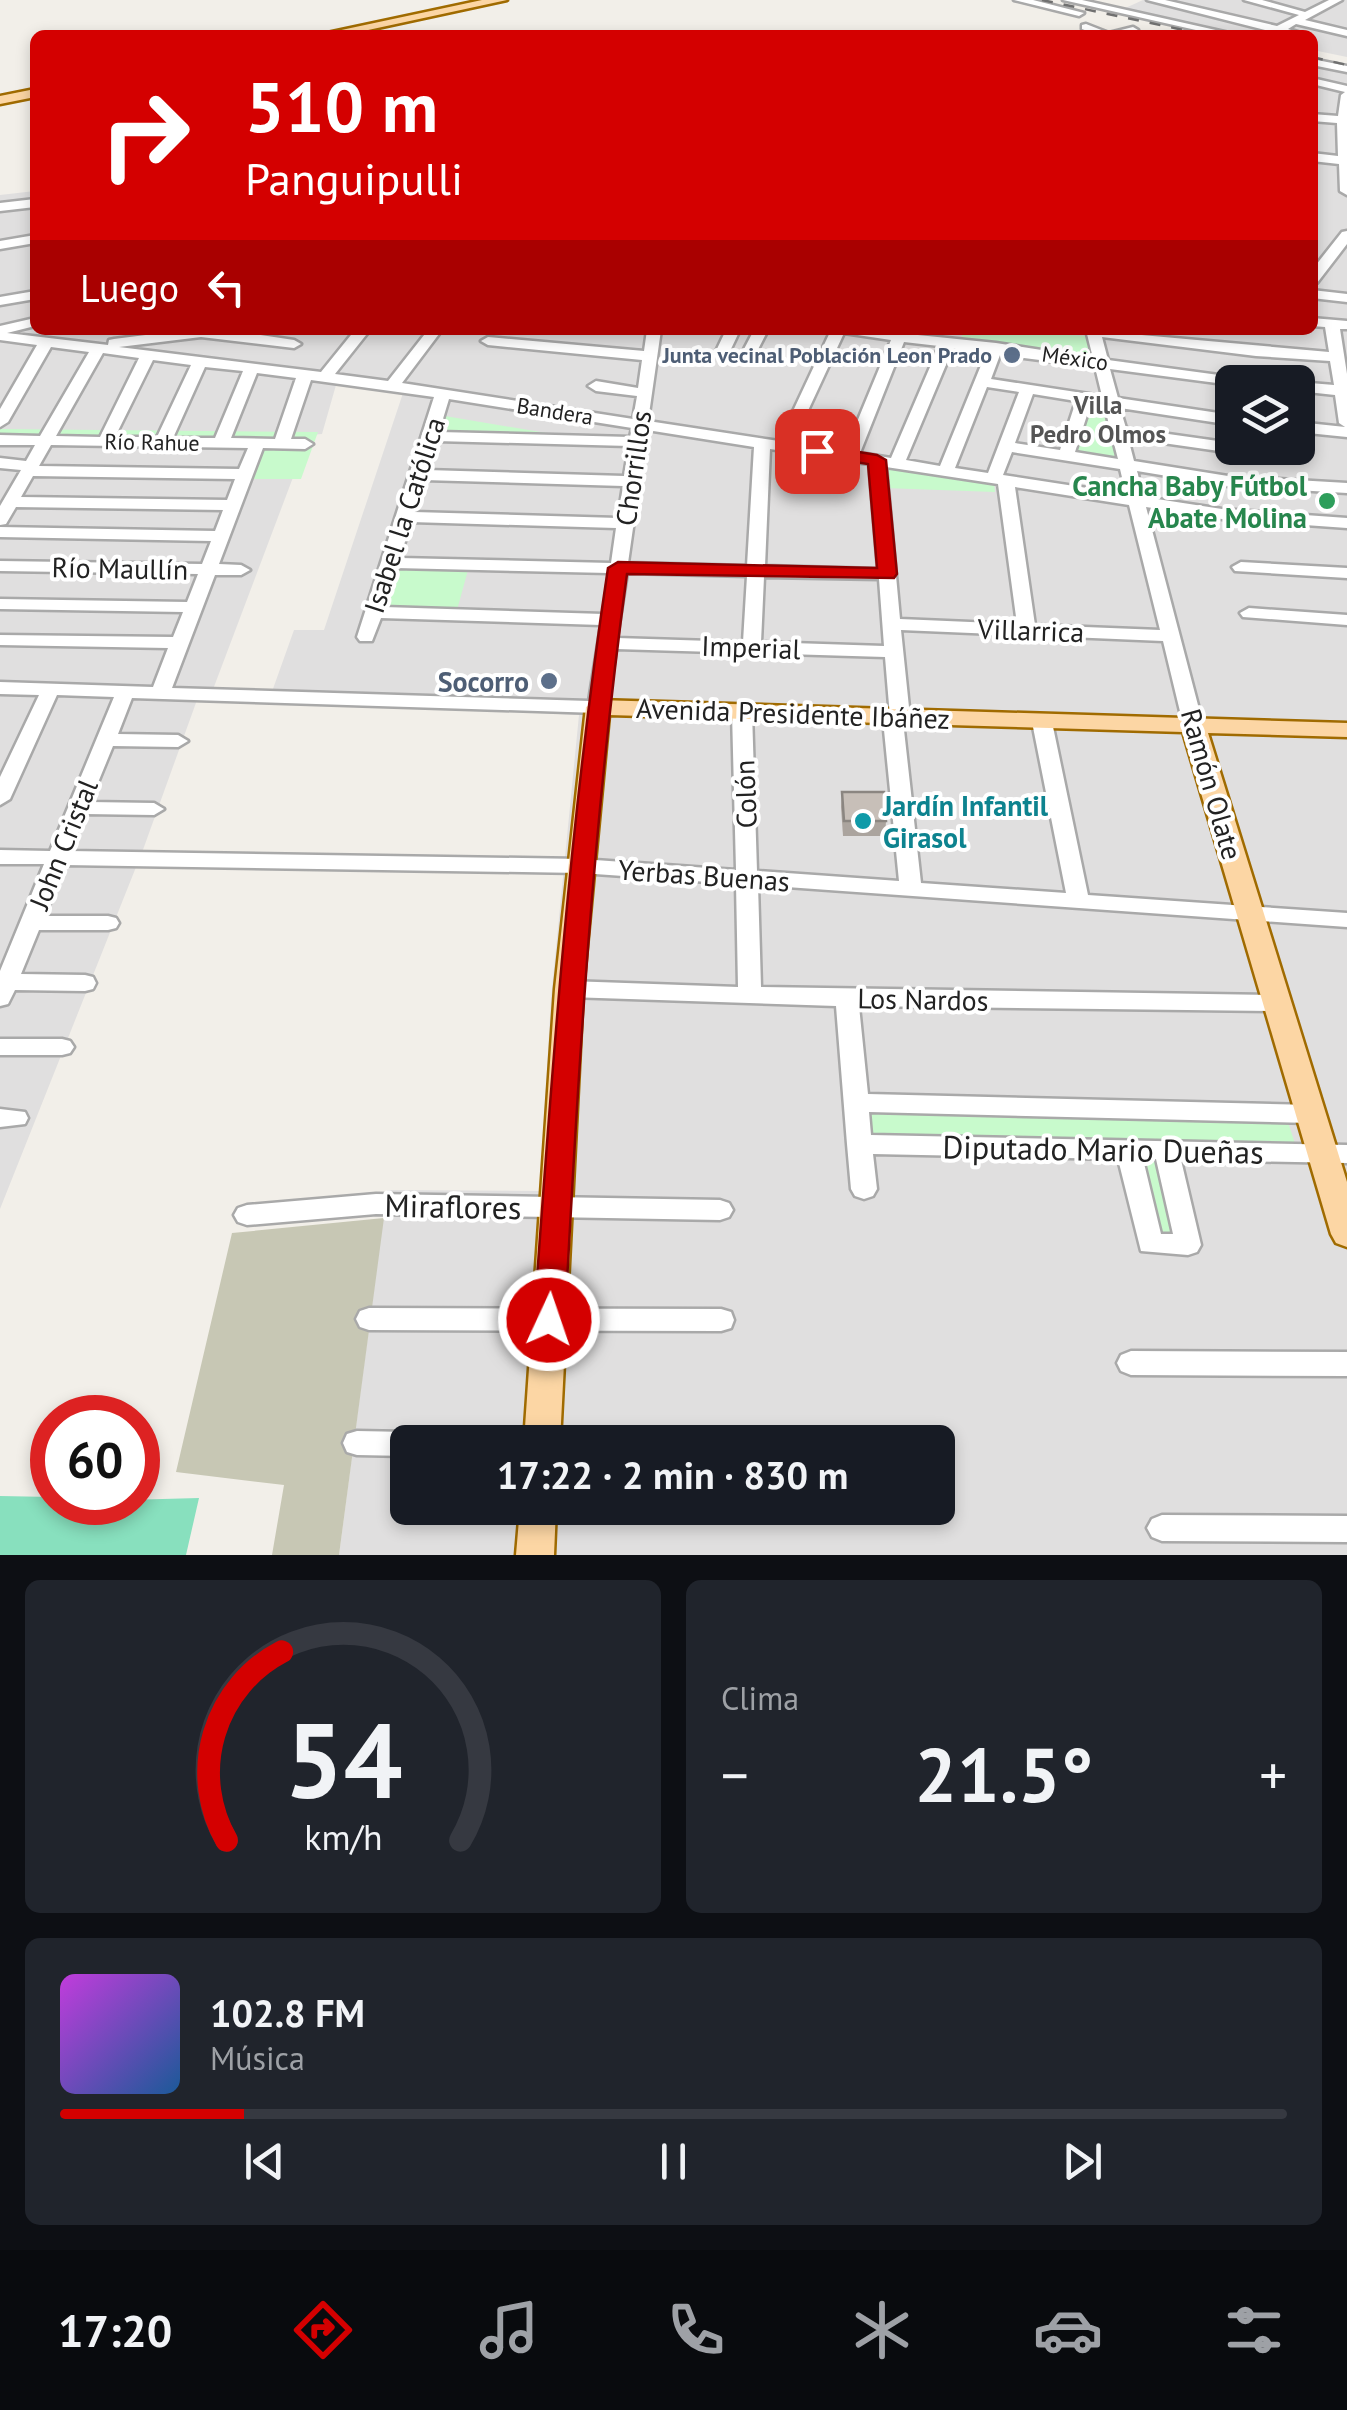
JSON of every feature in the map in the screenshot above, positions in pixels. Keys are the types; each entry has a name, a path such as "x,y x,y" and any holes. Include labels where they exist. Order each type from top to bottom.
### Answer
{"main road":[{"path":"350,30 502,0"},
{"path":"0,100 30,93"},
{"name":"Avenida Presidente Ibáñez","path":"598,706 1347,730"},
{"name":"Chorrillos","path":"543,1425 569,989 598,706"},
{"name":"Ramón Olate","path":"1194,728 1311,1114 1335,1153 1347,1234"},
{"path":"535,1555 537,1525"}],"street":[{"path":"1019,0 1160,30"},
{"path":"1068,0 1209,30"},
{"path":"1152,0 1300,14 1347,9"},
{"path":"1199,0 1347,21"},
{"path":"1250,0 1347,33"},
{"path":"1264,30 1300,14"},
{"path":"1086,27 1095,30"},
{"path":"1318,38 1347,45"},
{"path":"1318,53 1347,59"},
{"path":"1318,63 1347,69"},
{"path":"1318,83 1347,92 1346,191"},
{"path":"1318,118 1345,121"},
{"path":"1318,158 1346,160"},
{"path":"0,207 30,204"},
{"path":"1318,275 1340,255 1347,235"},
{"path":"0,246 30,241"},
{"path":"0,279 17,298"},
{"path":"0,302 30,295"},
{"path":"1318,295 1347,298"},
{"path":"1340,325 1337,356 1346,391 1347,423"},
{"path":"0,335 30,327"},
{"name":"Bandera","path":"0,335 392,386 638,433 762,442 1222,514 1347,523"},
{"path":"0,520 96,349 186,335"},
{"path":"216,335 294,344"},
{"path":"271,371 302,335"},
{"path":"324,378 359,335"},
{"path":"392,386 431,335"},
{"name":"Chorrillos","path":"598,706 653,335"},
{"path":"730,335 722,350 730,359 748,354 758,335"},
{"path":"784,446 836,335"},
{"path":"851,456 900,335"},
{"name":"México","path":"923,335 1215,378"},
{"name":"Ramón Olate","path":"1095,335 1194,728"},
{"path":"1162,335 1224,348 1337,356"},
{"path":"1224,348 1225,335"},
{"path":"501,338 650,356"},
{"path":"911,890 894,730 900,717 887,574 887,462 955,338"},
{"path":"0,422 46,342"},
{"path":"946,471 996,347"},
{"path":"105,442 148,355"},
{"path":"162,442 200,362"},
{"path":"221,443 252,368"},
{"path":"281,444 305,375"},
{"path":"983,382 1215,417"},
{"path":"596,386 644,392"},
{"path":"1026,630 1000,480 1007,446 1028,388"},
{"path":"1315,388 1346,391"},
{"name":"Isabel la Católica","path":"366,637 443,394"},
{"path":"1066,455 1085,397"},
{"path":"1315,429 1347,432"},
{"path":"1119,432 1215,445"},
{"path":"429,436 638,433"},
{"name":"Río Rahue","path":"0,440 305,444"},
{"path":"752,648 762,442"},
{"path":"161,692 257,444"},
{"path":"1007,446 1228,481 1347,488"},
{"path":"0,463 30,469 245,474"},
{"path":"417,475 631,482"},
{"path":"11,502 234,504"},
{"path":"404,516 625,523"},
{"path":"0,532 221,536"},
{"path":"389,562 887,574"},
{"name":"Río Maullín","path":"0,566 240,570"},
{"path":"1242,567 1347,573"},
{"path":"0,604 194,607"},
{"path":"374,612 611,620"},
{"path":"1249,613 1347,620"},
{"name":"Villarrica","path":"892,624 1170,636"},
{"path":"0,640 180,643"},
{"name":"Imperial","path":"608,643 894,652"},
{"name":"Avenida Presidente Ibáñez","path":"0,688 598,706"},
{"path":"0,799 51,689"},
{"name":"John Cristal","path":"3,990 126,690"},
{"name":"Colón","path":"742,712 750,996"},
{"path":"1042,722 1079,902"},
{"path":"106,740 178,741"},
{"path":"78,808 154,809"},
{"name":"Yerbas Buenas","path":"0,857 581,866 1347,920"},
{"path":"30,923 108,923"},
{"path":"3,990 85,983"},
{"name":"Los Nardos","path":"569,989 847,998 1277,1003"},
{"path":"847,998 864,1189"},
{"path":"0,1047 62,1047"},
{"name":"Diputado Mario Dueñas","path":"856,1103 1311,1114"},
{"name":"Diputado Mario Dueñas","path":"859,1144 1335,1153"},
{"path":"1128,1150 1150,1244 1188,1245 1166,1150"},
{"name":"Miraflores","path":"247,1214 376,1204 720,1210"},
{"path":"370,1319 722,1320"},
{"path":"1131,1363 1347,1364"},
{"path":"357,1444 390,1444"},
{"path":"1162,1528 1347,1529"}],"shaded area":[{"path":"1143,0 1347,0 1347,57 1318,51 1318,30 1218,30 1121,10"},
{"path":"1318,65 1347,71 1347,1555 339,1555 387,1190 540,1191 551,999 579,715 269,700 294,630 324,630 403,393 336,385 322,434 309,435 209,700 197,700 144,847 0,1209 0,195 30,192 30,335 1318,335"},
{"path":"384,1218 339,1555 272,1555 284,1485 176,1472 232,1233"}],"green space":[{"path":"962,335 1089,336 1099,359 961,340"},
{"path":"1085,402 1106,405 1116,460 1068,454"},
{"path":"445,416 576,438 438,435"},
{"path":"0,429 318,432 301,479 249,479 262,443 5,438 0,445"},
{"path":"880,466 994,483 995,492 884,488"},
{"path":"393,567 468,570 457,610 380,607"},
{"path":"860,1106 1286,1116 1297,1150 1159,1146 1181,1240 1153,1238 1133,1146 863,1141"},
{"path":"0,1496 30,1497 30,1525 160,1525 160,1499 199,1498 186,1555 0,1555"}],"building":[{"path":"842,792 884,792 886,821 844,821"}],"railway":[{"path":"1042,0 1183,30"},
{"path":"1318,58 1347,65"}],"place":[{"name":"Junta vecinal Población Leon Prado","path":"1012,355"},
{"name":"Cancha Baby Fútbol Abate Molina","path":"1327,501"},
{"name":"Socorro","path":"549,681"},
{"name":"Jardín Infantil Girasol","path":"863,821"}],"district":[{"name":"Villa Pedro Olmos","path":"1098,420"}],"route":[{"path":"549,1320 572,958 598,706 618,568 887,574 877,460 817,451"}]}
